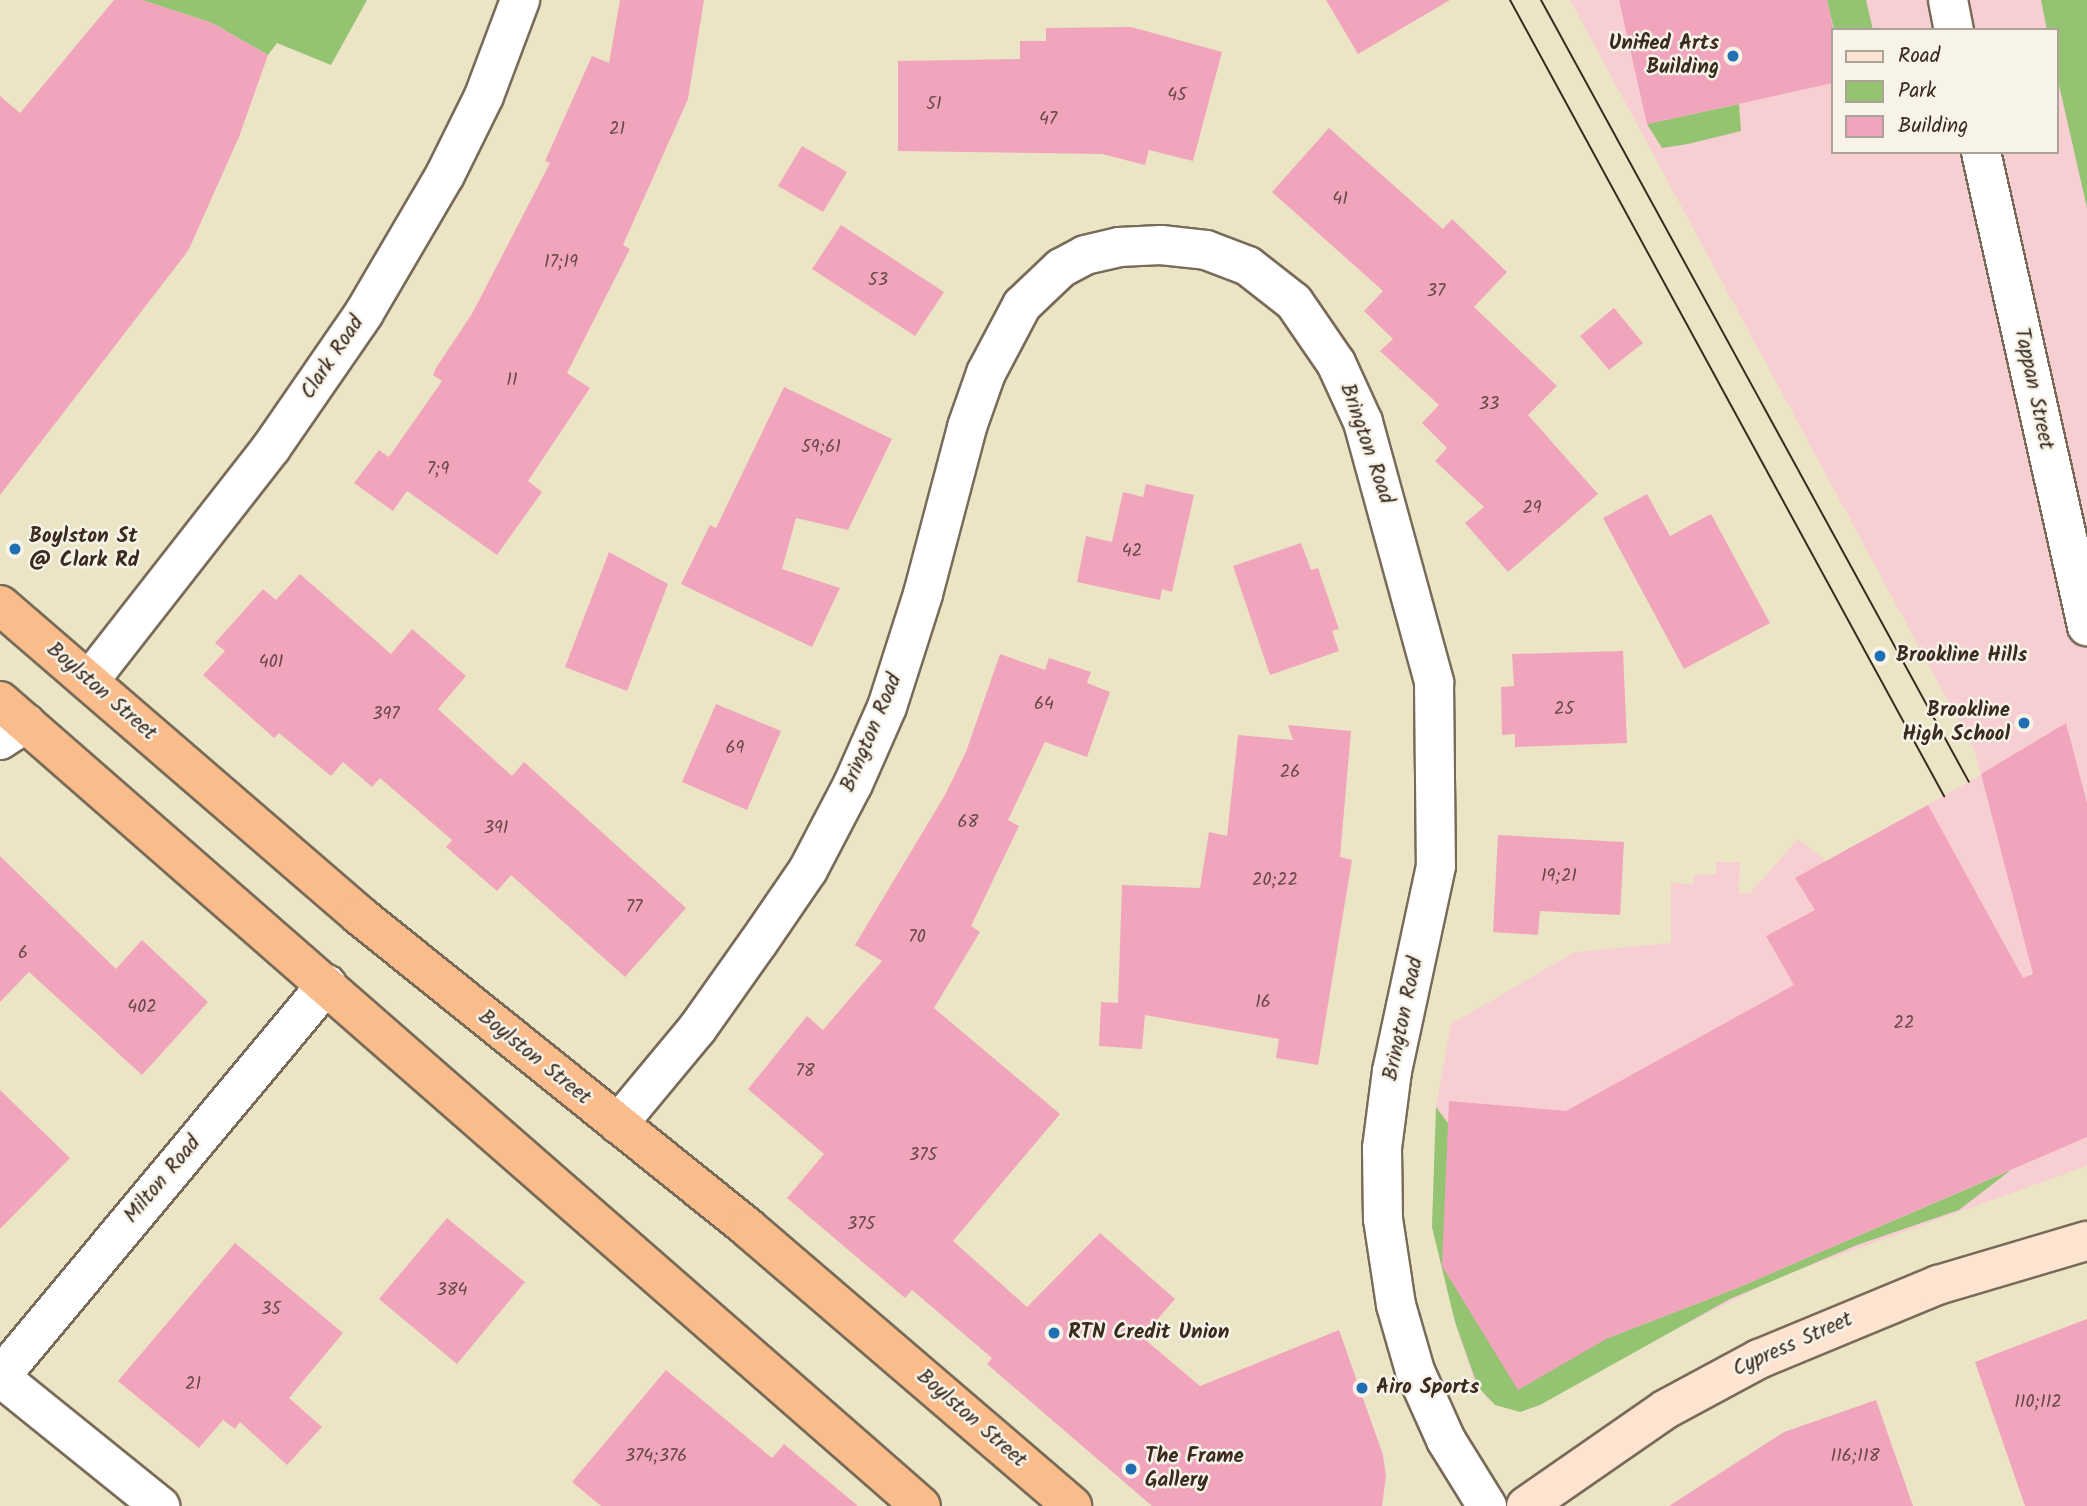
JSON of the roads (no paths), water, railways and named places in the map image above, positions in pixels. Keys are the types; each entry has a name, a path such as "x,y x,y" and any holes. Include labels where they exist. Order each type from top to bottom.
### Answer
{"highway":[{"name":"Boylston Street","path":"0,605 359,915 757,1236 1072,1506"},
{"path":"9,721 327,984 921,1506"}],"main road":[{"name":"Cypress Street","path":"1526,1506 1666,1409 1759,1359 1938,1285 2087,1241"}],"street":[{"name":"Clark Road","path":"89,681 220,515 317,383 406,245 484,96 520,0"},
{"path":"1948,0 1954,28"},
{"name":"Tappan Street","path":"1981,154 2087,626"},
{"name":"Brington Road","path":"618,1124 697,1029 808,870 853,783 887,707 915,619 967,427 986,373 1022,305 1061,268 1085,255 1119,247 1161,245 1206,250 1248,266 1294,302 1336,363 1363,422 1434,682 1436,866 1392,1071 1382,1148 1383,1219 1396,1305 1415,1371 1446,1440 1487,1506"},
{"name":"Milton Road","path":"160,1506 0,1377 327,984"}],"tram line":[{"path":"1510,0 1944,796"},
{"path":"1541,0 1969,782"}],"place":[{"name":"Unified Arts Building","path":"1733,56"},
{"name":"Boylston St @ Clark Rd","path":"15,549"},
{"name":"Brookline Hills","path":"1880,656"},
{"name":"Brookline High School","path":"2024,723"},
{"name":"RTN Credit Union","path":"1054,1333"},
{"name":"Airo Sports","path":"1362,1388"},
{"name":"The Frame Gallery","path":"1131,1469"}]}
